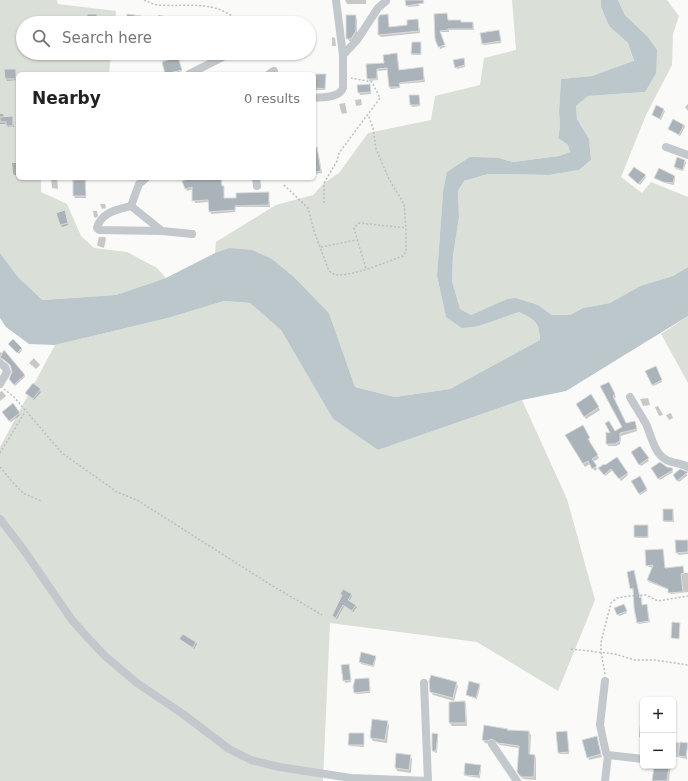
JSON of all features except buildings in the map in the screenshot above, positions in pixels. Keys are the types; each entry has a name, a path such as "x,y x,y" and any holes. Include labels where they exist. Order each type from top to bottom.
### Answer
{"street":[{"path":"316,98 338,94 342,92 343,88 343,55 336,0"},
{"path":"343,55 357,40 378,8 386,1"},
{"path":"193,72 217,60"},
{"path":"666,147 688,155"},
{"path":"131,206 139,184 144,180"},
{"path":"131,206 111,212 102,217 97,228 99,230 162,231 192,234"},
{"path":"131,206 162,231"},
{"path":"0,363 5,367 7,372 0,385"},
{"path":"630,397 647,426 656,449 664,459 671,462 679,462 688,467"},
{"path":"0,520 23,549 72,620 106,656 137,683 183,714 229,749 251,760 279,768 350,778 428,781 424,683"},
{"path":"605,681 600,725 606,753 608,755 605,781"},
{"path":"492,744 517,781"},
{"path":"608,755 640,760"}],"path":[{"path":"144,0 158,5 202,2"},
{"path":"216,5 233,16"},
{"path":"324,203 324,183 337,161 339,153 380,98 372,82 343,77"},
{"path":"284,185 308,208 314,231 330,271 334,274 339,275 366,269 403,256 406,252 404,204 389,179 376,149 373,128 368,115"},
{"path":"366,269 354,229 357,224 360,223 406,228"},
{"path":"321,247 357,240"},
{"path":"0,385 14,397 25,412 62,453 116,492 137,500 271,585 322,615"},
{"path":"0,452 25,412"},
{"path":"0,467 23,493 41,501"},
{"path":"605,681 601,642 611,603 616,598 629,596 646,596 658,600 688,596"},
{"path":"571,649 615,654 635,660 655,660 688,665"}],"shaded area":[{"path":"0,0 57,0 58,4 116,11 116,16 16,16 16,60 110,60 109,72 16,72 16,180 41,180 41,192 67,204 81,236 94,248 127,252 157,268 166,278 116,295 41,300 18,277 0,253"},
{"path":"512,0 601,0 601,7 609,26 628,43 634,62 592,76 561,79 559,111 560,127 558,138 568,145 570,152 559,156 513,162 499,158 443,192 437,276 446,317 479,326 519,312 535,322 539,329 540,340 450,389 395,397 355,387 329,313 294,277 272,259 229,248 215,253 216,242 276,205 313,195 324,183 339,173 368,133 431,120 435,96 480,85 484,58 516,50"},
{"path":"601,0 618,0 625,15 647,36 657,50 656,73 645,92 588,96 576,106 577,119 589,139 591,160 579,170 549,175 488,174 464,181 458,191 459,217 453,256 452,281 460,309 471,315 507,299 515,298 538,305 552,315 570,315 583,308 610,303 640,286 673,276 688,267 688,316 566,391 522,400 378,450 333,419 281,330 250,303 224,301 168,318 55,345 29,344 6,327 0,318 0,253 18,277 42,300 116,295 166,278 215,253 229,248 252,250 272,259 294,277 329,313 355,387 395,397 450,389 540,340 539,329 535,322 519,312 479,326 462,328 446,317 437,276 443,192 447,172 470,157 499,158 513,162 559,156 570,152 568,145 558,138 560,127 559,111 561,79 592,76 634,61 628,43 609,26 601,7"},
{"path":"618,0 667,0 679,16 673,34 672,65 646,115 621,177 642,193 651,182 688,197 688,267 673,276 640,286 610,303 583,308 570,315 552,315 538,305 507,299 471,315 460,309 452,281 453,256 459,217 458,191 464,181 488,174 549,175 579,170 591,160 589,139 577,119 576,106 588,96 645,92 647,36 625,15"},
{"path":"224,301 250,303 281,330 333,419 378,450 522,400 567,499 595,600 558,691 477,642 330,623 323,781 0,781 0,447 55,345 168,318"},
{"path":"688,316 688,383 661,334"}]}
